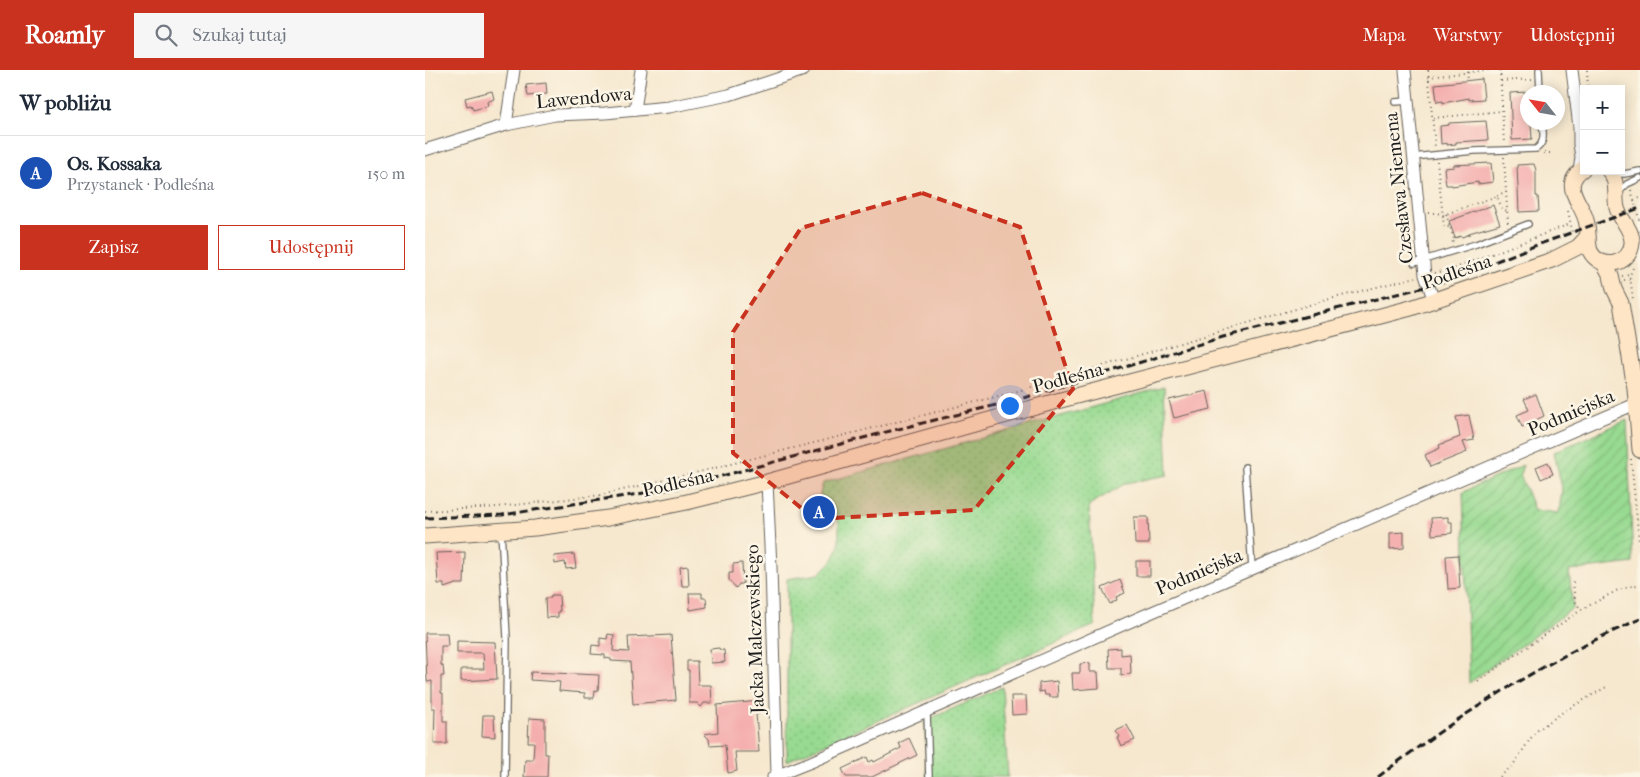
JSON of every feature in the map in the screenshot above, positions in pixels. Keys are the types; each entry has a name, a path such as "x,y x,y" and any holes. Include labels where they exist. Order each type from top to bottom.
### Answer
{"street":[{"path":"506,125 514,70"},
{"path":"635,110 641,70"},
{"name":"Lawendowa","path":"425,150 506,125 555,114 669,108 729,95 804,70"},
{"name":"Czesława Niemena","path":"1405,70 1413,157 1419,262 1434,301"},
{"path":"1572,70 1582,130"},
{"path":"1580,171 1573,181 1572,191 1586,218 1590,251 1611,276 1614,289 1621,303"},
{"path":"1612,175 1615,178 1617,208 1631,237 1633,251 1621,274 1623,287 1621,303 1638,403 1635,453"},
{"path":"1624,223 1631,226 1640,226"},
{"name":"Podleśna","path":"425,536 501,531 563,524 651,510 767,482 1057,401 1434,301 1552,260 1578,247 1589,236"},
{"name":"Podleśna","path":"1552,260 1570,260 1581,257 1613,264 1633,251"},
{"name":"Podmiejska","path":"775,776 927,712 1252,568 1638,403"},
{"name":"Jacka Malczewskiego","path":"767,482 771,567 775,776"}],"lane":[{"path":"1539,70 1539,85"},
{"path":"1395,102 1407,101"},
{"path":"1413,157 1474,151 1537,149 1542,144 1542,130"},
{"path":"1625,173 1640,171"},
{"path":"1616,199 1620,191 1640,178"},
{"path":"1419,262 1476,244 1528,224"},
{"path":"1245,468 1252,568"},
{"path":"501,531 507,637 505,777"},
{"path":"927,712 929,777"}],"path":[{"path":"1428,77 1489,70"},
{"path":"1500,70 1504,145"},
{"path":"1587,70 1588,85"},
{"path":"1467,72 1468,80"},
{"path":"1501,81 1539,79"},
{"path":"1433,118 1502,111"},
{"path":"1504,155 1510,231"},
{"path":"1629,184 1640,222"},
{"path":"1425,213 1445,214 1497,196 1506,191"},
{"path":"1497,196 1503,209 1507,211"},
{"path":"1633,200 1640,198"},
{"path":"1445,214 1454,239 1452,240 1454,245"},
{"path":"425,511 498,507 601,495 676,477 1011,393 1334,298 1455,268 1570,224"},
{"path":"1632,283 1630,272 1633,251"},
{"path":"1625,280 1632,279"},
{"path":"1635,453 1640,551"},
{"path":"1573,582 1575,601 1581,610"},
{"path":"1478,681 1581,610 1618,590 1640,584"},
{"path":"1500,777 1513,765 1535,732 1563,712 1608,686"}],"highlighted area":[{"path":"922,193 1020,227 1073,389 974,510 815,519 733,453 733,332 801,228"}],"green space":[{"path":"1164,387 1168,475 1126,483 1089,505 1095,625 787,761 787,579 819,574 833,560 839,546 839,521 820,494 823,483"},
{"path":"1627,420 1633,563 1569,571 1573,608 1469,683 1463,492 1523,465 1520,474 1534,510 1559,513 1562,488 1554,452"},
{"path":"1002,687 1008,777 927,777 925,721"}],"building":[{"path":"1482,79 1484,99 1469,100 1469,98 1443,103 1443,101 1437,102 1435,84"},
{"path":"546,83 547,94 528,96 526,85"},
{"path":"492,91 494,99 487,102 488,106 473,110 471,105 467,106 465,98"},
{"path":"1520,92 1520,130 1531,130 1532,139 1512,140 1510,93"},
{"path":"1486,121 1488,140 1456,142 1456,144 1447,145 1447,143 1441,144 1440,126 1449,125 1449,123"},
{"path":"1491,163 1493,182 1446,185 1444,168 1454,167 1453,165"},
{"path":"1534,164 1539,211 1519,212 1517,165"},
{"path":"1493,205 1500,224 1455,238 1449,221"},
{"path":"1207,391 1211,409 1174,418 1169,400"},
{"path":"1536,394 1544,416 1522,427 1517,415 1529,410 1524,399"},
{"path":"1469,415 1474,440 1463,442 1467,452 1430,467 1425,455 1440,448 1439,445 1460,437 1456,417"},
{"path":"1548,462 1553,474 1541,479 1536,467"},
{"path":"1134,517 1148,517 1149,544 1135,544"},
{"path":"1448,517 1448,522 1452,522 1452,533 1432,535 1431,518"},
{"path":"1404,532 1404,548 1390,549 1390,533"},
{"path":"465,552 464,584 456,584 444,588 444,584 438,584 436,553"},
{"path":"574,554 576,568 566,569 565,562 555,564 554,556"},
{"path":"1458,555 1460,588 1448,589 1446,556"},
{"path":"1136,561 1150,561 1150,576 1136,576"},
{"path":"742,563 743,584 739,584 736,588 729,580 729,573 733,573 733,564"},
{"path":"688,566 689,586 682,586 680,567"},
{"path":"1120,580 1125,593 1116,597 1117,600 1110,604 1102,588"},
{"path":"689,593 702,593 702,598 706,598 707,607 690,610"},
{"path":"551,595 559,595 560,611 558,611 558,617 546,618 545,598 551,598"},
{"path":"425,633 447,633 448,646 441,646 441,665 443,666 444,676 441,676 441,693 443,693 443,721 447,721 447,744 434,744 435,708 432,708 432,681 427,682"},
{"path":"608,634 614,635 613,651 629,652 628,637 671,635 676,700 633,704 630,662 611,661 611,659 605,658 605,655 591,654 592,645 600,646 600,638 607,639"},
{"path":"457,641 495,642 497,679 461,681 461,669 484,669 483,653 457,653"},
{"path":"719,648 724,650 725,662 711,663 710,649"},
{"path":"1121,648 1121,655 1130,654 1131,674 1121,675 1121,668 1109,668 1108,649"},
{"path":"687,661 697,661 698,685 711,685 712,703 704,703 701,707 697,703 689,703 689,670 687,670"},
{"path":"1090,663 1090,672 1098,672 1099,688 1073,690 1072,673 1080,673 1080,664"},
{"path":"531,672 599,675 598,691 595,690 594,698 585,698 585,693 559,691 560,682 530,680"},
{"path":"1057,681 1058,697 1049,697 1049,695 1045,695 1044,691 1039,692 1039,683"},
{"path":"1011,696 1026,696 1027,714 1012,715"},
{"path":"760,701 760,714 756,714 759,752 735,752 737,771 728,773 725,745 710,746 709,739 704,734 718,732 717,705"},
{"path":"483,715 494,715 495,737 482,736"},
{"path":"529,718 545,719 545,754 548,754 547,777 524,777 525,760 533,760 534,742 528,742"},
{"path":"1127,725 1135,740 1121,746 1116,730"},
{"path":"909,738 917,755 872,777 846,777 842,769 867,757 869,762 873,760 874,762 901,748 899,743"}],"railway":[{"path":"425,518 502,515 677,488 882,433 1017,400 1223,337 1429,286 1640,208"},
{"path":"1378,777 1440,732 1504,690 1571,652 1640,619"}],"place":[{"name":"Os. Kossaka","path":"819,512"}]}
